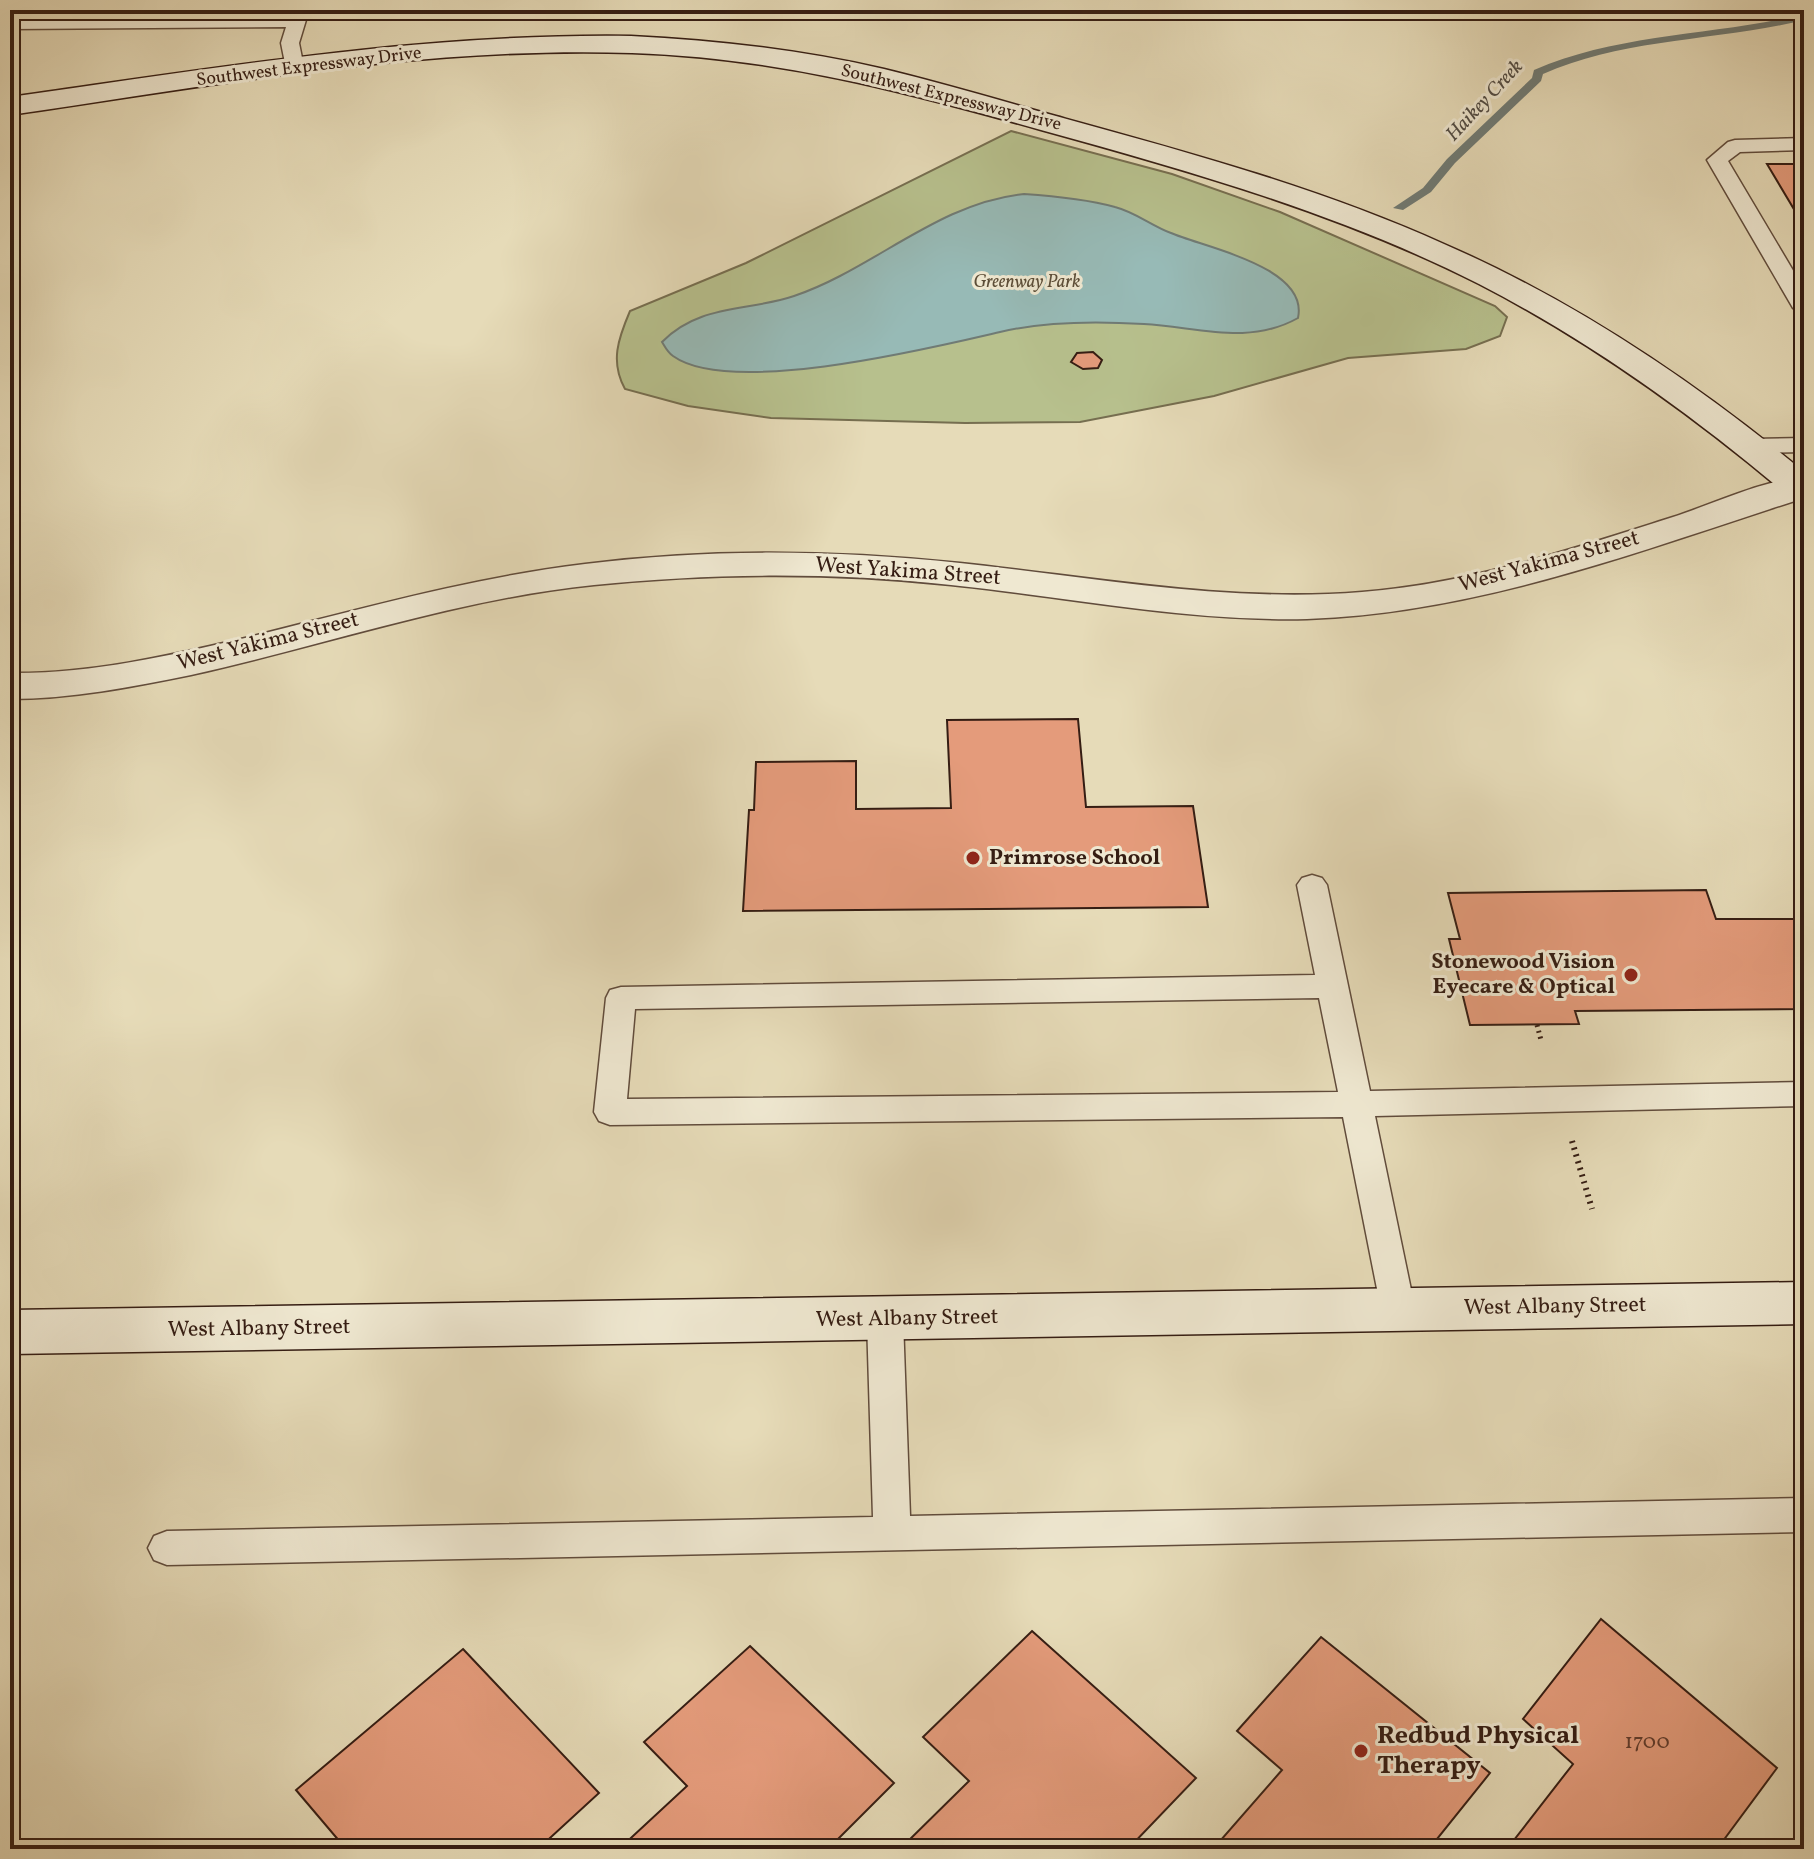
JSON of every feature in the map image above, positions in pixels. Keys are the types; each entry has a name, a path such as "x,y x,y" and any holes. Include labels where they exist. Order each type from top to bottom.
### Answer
{"street":[{"name":"Southwest Expressway Drive","path":"10,106 403,54 510,46 601,44 720,51 866,73 1265,185 1380,227 1483,275 1584,330 1679,392 1752,446 1802,489"},
{"name":"West Yakima Street","path":"10,686 103,679 216,657 450,597 586,575 723,563 846,565 986,577 1208,605 1309,607 1389,600 1490,582 1802,489"},
{"name":"West Albany Street","path":"10,1332 1804,1303"}],"lane":[{"path":"10,23 298,16 290,43 295,68"},
{"path":"1804,144 1735,146 1717,160 1804,308"},
{"path":"1752,446 1804,445"},
{"path":"1312,885 1398,1309"},
{"path":"1333,986 621,998 610,1112 1356,1104 1804,1094"},
{"path":"885,1320 892,1534"},
{"path":"167,1548 1804,1515"}],"path":[{"path":"1537,1025 1541,1040"},
{"path":"1568,1130 1592,1209"}],"green space":[{"name":"Greenway Park","path":"1011,131 1172,174 1280,212 1495,306 1507,317 1500,336 1466,349 1348,358 1214,396 1080,422 965,423 771,418 688,406 625,389 620,379 617,350 630,311 746,263"}],"water":[{"path":"1024,194 1070,198 1115,207 1171,233 1252,262 1288,285 1297,300 1298,318 1279,326 1242,333 1126,323 1035,326 881,357 783,371 738,372 701,367 673,356 662,342 691,321 794,296 851,270 963,210"}],"building":[{"path":"1767,164 1804,164 1804,226"},
{"path":"1093,352 1102,360 1098,368 1083,369 1071,362 1077,353"},
{"name":"Primrose School","path":"1078,719 1086,807 1193,806 1208,907 743,911 749,810 754,810 756,762 856,761 856,809 951,808 947,720"},
{"name":"Stonewood Vision Eyecare & Optical","path":"1706,890 1716,919 1795,919 1804,942 1804,1009 1575,1011 1579,1024 1470,1025 1449,939 1460,939 1448,893"},
{"path":"1601,1619 1777,1768 1717,1849 1507,1849 1573,1764 1523,1719"},
{"path":"1032,1631 1196,1778 1128,1849 900,1849 969,1781 923,1737"},
{"name":"Redbud Physical Therapy","path":"1321,1637 1490,1773 1429,1849 1213,1849 1282,1770 1237,1731"},
{"path":"750,1646 894,1783 828,1849 619,1849 687,1786 644,1742"},
{"path":"463,1649 599,1793 538,1849 346,1849 296,1790"}],"waterway":[{"name":"Haikey Creek","path":"1399,208 1427,190 1451,161 1537,79 1538,72 1570,58 1699,34 1764,27 1804,17"}],"place":[{"name":"Primrose School","path":"973,858"},
{"name":"Stonewood Vision Eyecare & Optical","path":"1631,975"},
{"name":"Redbud Physical Therapy","path":"1361,1751"}]}
